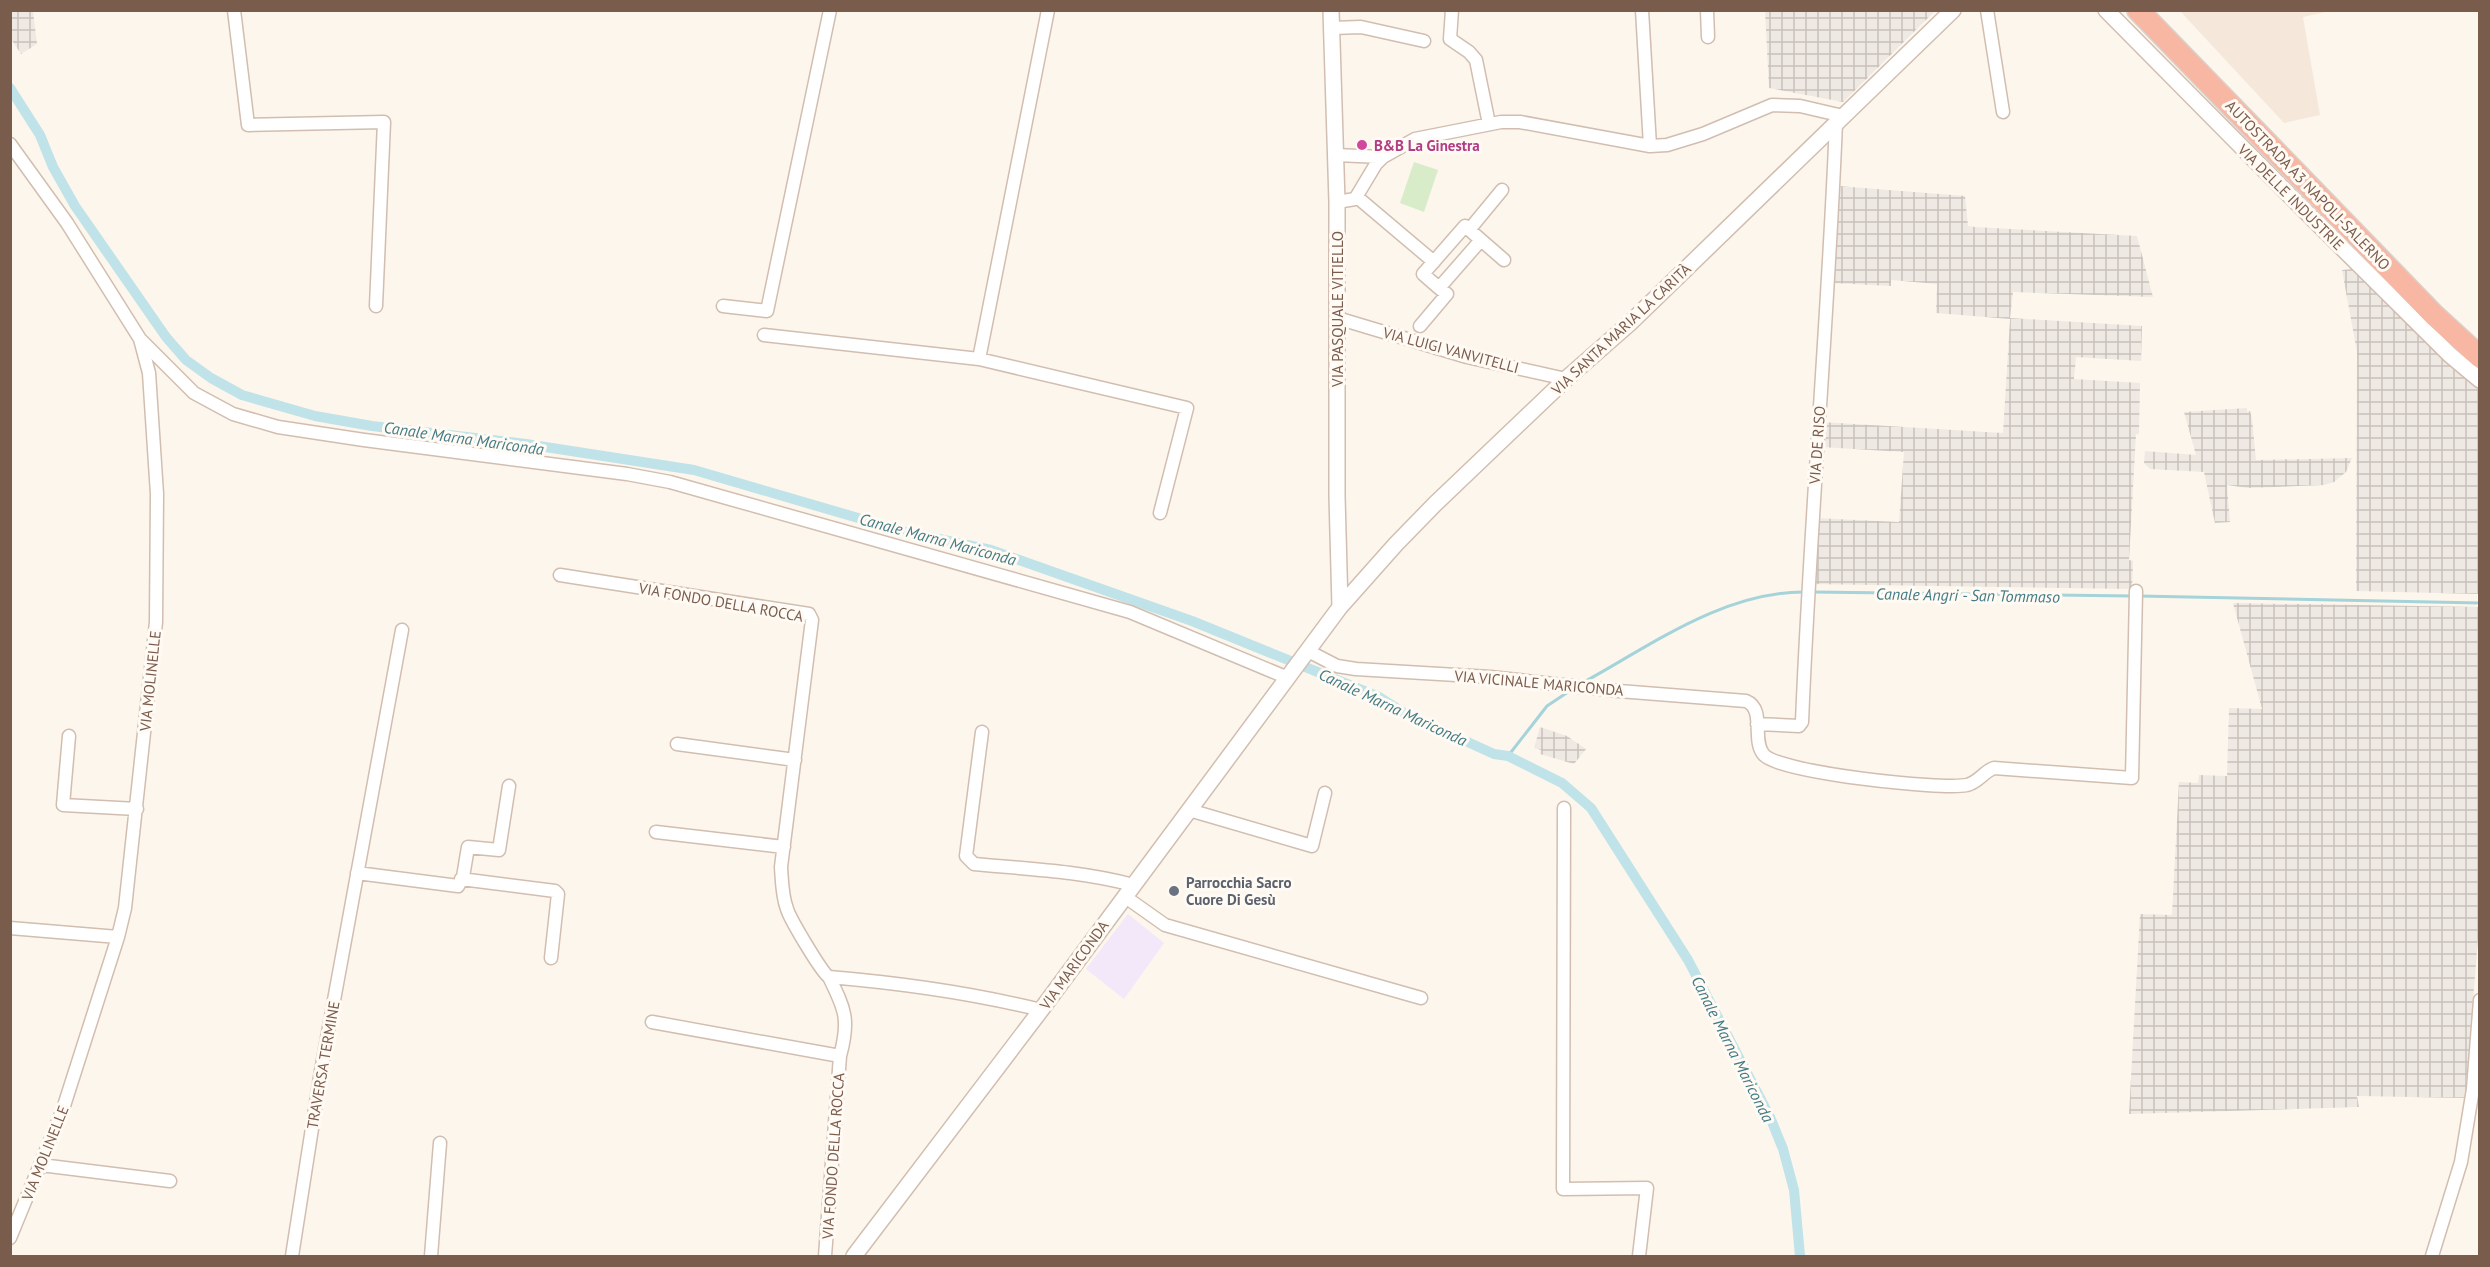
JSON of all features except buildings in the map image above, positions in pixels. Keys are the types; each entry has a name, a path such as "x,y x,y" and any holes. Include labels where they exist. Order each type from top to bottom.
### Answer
{"highway":[{"name":"AUTOSTRADA A3 NAPOLI-SALERNO","path":"2138,10 2434,315 2480,357"},
{"name":"AUTOSTRADA A3 NAPOLI-SALERNO","path":"2156,10 2366,229 2480,339"}],"street":[{"path":"234,10 248,125 384,122 376,306"},
{"path":"723,306 767,311 830,10"},
{"path":"979,359 1048,10"},
{"name":"VIA PASQUALE VITIELLO","path":"1331,10 1336,202 1337,496 1340,607"},
{"path":"1452,10 1450,39 1469,52 1476,60 1489,124"},
{"path":"1642,10 1650,146"},
{"path":"1707,10 1708,37"},
{"name":"VIA SANTA MARIA LA CARITÀ","path":"1290,675 1340,607 1396,544 1566,380 1630,323 1953,10"},
{"path":"1987,10 2003,112"},
{"name":"VIA DELLE INDUSTRIE","path":"2106,10 2450,355 2480,380"},
{"path":"1332,28 1361,27 1424,41"},
{"path":"1336,202 1350,201 1357,197 1366,178 1383,157 1422,136 1489,124 1520,122 1650,146 1667,145 1703,134 1772,105 1800,106 1839,119"},
{"name":"VIA DE RISO","path":"1757,724 1793,727 1799,726 1802,722 1807,592 1839,119"},
{"name":"VIA MOLINELLE","path":"10,144 67,223 140,339 149,373 158,494 156,622 125,908 118,937 63,1109 10,1238"},
{"path":"1335,155 1383,157"},
{"path":"1352,156 1364,165 1366,178"},
{"path":"1468,230 1502,190"},
{"path":"1357,197 1434,262"},
{"path":"1420,326 1447,294 1423,274 1465,226 1504,260"},
{"path":"1439,288 1481,240"},
{"name":"VIA LUIGI VANVITELLI","path":"1337,318 1467,357 1566,380"},
{"path":"764,335 979,359 1187,408 1160,513"},
{"path":"140,339 194,393 233,414 278,427 627,474 670,482 1130,612 1290,675"},
{"name":"VIA FONDO DELLA ROCCA","path":"560,575 808,614 812,620 781,867 783,896 788,913 817,963 829,977 845,1009 825,1257"},
{"path":"1757,724 1760,750 1767,757 1819,772 1852,778 1965,785 1975,782 1988,770 1994,768 2132,777 2136,597"},
{"name":"TRAVERSA TERMINE","path":"292,1257 321,1071 402,630"},
{"name":"VIA VICINALE MARICONDA","path":"1305,655 1337,666 1356,669 1490,677 1746,701 1751,703 1757,724"},
{"name":"VIA MARICONDA","path":"854,1257 1290,675"},
{"path":"982,732 966,856 974,864 1046,870 1128,891 1165,925 1421,998"},
{"path":"69,736 63,805 137,810"},
{"path":"677,744 795,760"},
{"path":"357,873 458,886 468,847 499,850 509,786"},
{"path":"1189,810 1312,846 1325,793"},
{"path":"1564,808 1563,1190 1647,1188 1639,1257"},
{"path":"656,832 784,847"},
{"path":"461,879 556,892 551,958"},
{"path":"10,928 118,937"},
{"path":"829,977 882,981 993,999 1041,1010"},
{"path":"2432,1257 2461,1162 2476,1089 2480,1000"},
{"name":"VIA FONDO DELLA ROCCA","path":"652,1022 840,1056"},
{"path":"431,1257 440,1143"},
{"path":"41,1165 170,1181"}],"shaded area":[{"path":"11,10 33,11 37,44 21,54 11,39"},
{"path":"1765,10 1935,11 1843,102 1769,88"},
{"path":"2180,11 2330,11 2303,17 2320,115 2284,123"},
{"path":"1838,186 1965,196 1968,226 2137,236 2153,297 2013,292 2010,318 2142,326 2141,361 2076,357 2074,379 2140,383 2139,434 2136,434 2129,560 2133,561 2132,589 1810,584 1815,518 1899,522 1904,452 1821,447 1822,422 2003,433 2010,319 1936,313 1937,284 1891,280 1891,286 1832,283"},
{"path":"2352,269 2479,389 2479,594 2356,591 2357,352 2342,270"},
{"path":"2247,408 2252,419 2256,460 2352,458 2346,472 2334,482 2324,485 2248,488 2227,485 2230,522 2215,523 2204,472 2150,469 2144,463 2145,451 2196,455 2184,412"},
{"path":"2233,603 2479,607 2480,914 2465,1098 2357,1096 2359,1107 2129,1114 2140,914 2172,915 2179,782 2198,783 2199,775 2227,776 2229,708 2262,709"},
{"path":"1540,727 1567,736 1586,749 1574,764 1540,754 1541,750 1534,748"},
{"path":"1128,914 1164,943 1124,999 1086,969"}],"green space":[{"path":"1414,162 1438,170 1424,212 1400,203"}],"waterway":[{"name":"Canale Marna Mariconda","path":"10,88 40,135 53,167 75,206 166,337 186,360 211,378 242,395 315,416 372,426 526,444 694,470 906,532 991,550 1192,621 1379,697 1404,713 1494,754 1508,756 1562,783 1591,808 1688,960 1770,1117 1783,1149 1794,1190 1800,1256"},
{"name":"Canale Angri - San Tommaso","path":"1584,682 1690,622 1718,610 1747,600 1776,594 1806,592"},
{"name":"Canale Angri - San Tommaso","path":"1812,592 2133,596"},
{"name":"Canale Angri - San Tommaso","path":"2139,596 2480,603"},
{"name":"Canale Angri - San Tommaso","path":"1508,756 1547,706 1571,690"}],"place":[{"name":"B&B La Ginestra","path":"1362,145"},
{"name":"Parrocchia Sacro Cuore Di Gesù","path":"1174,891"}]}
